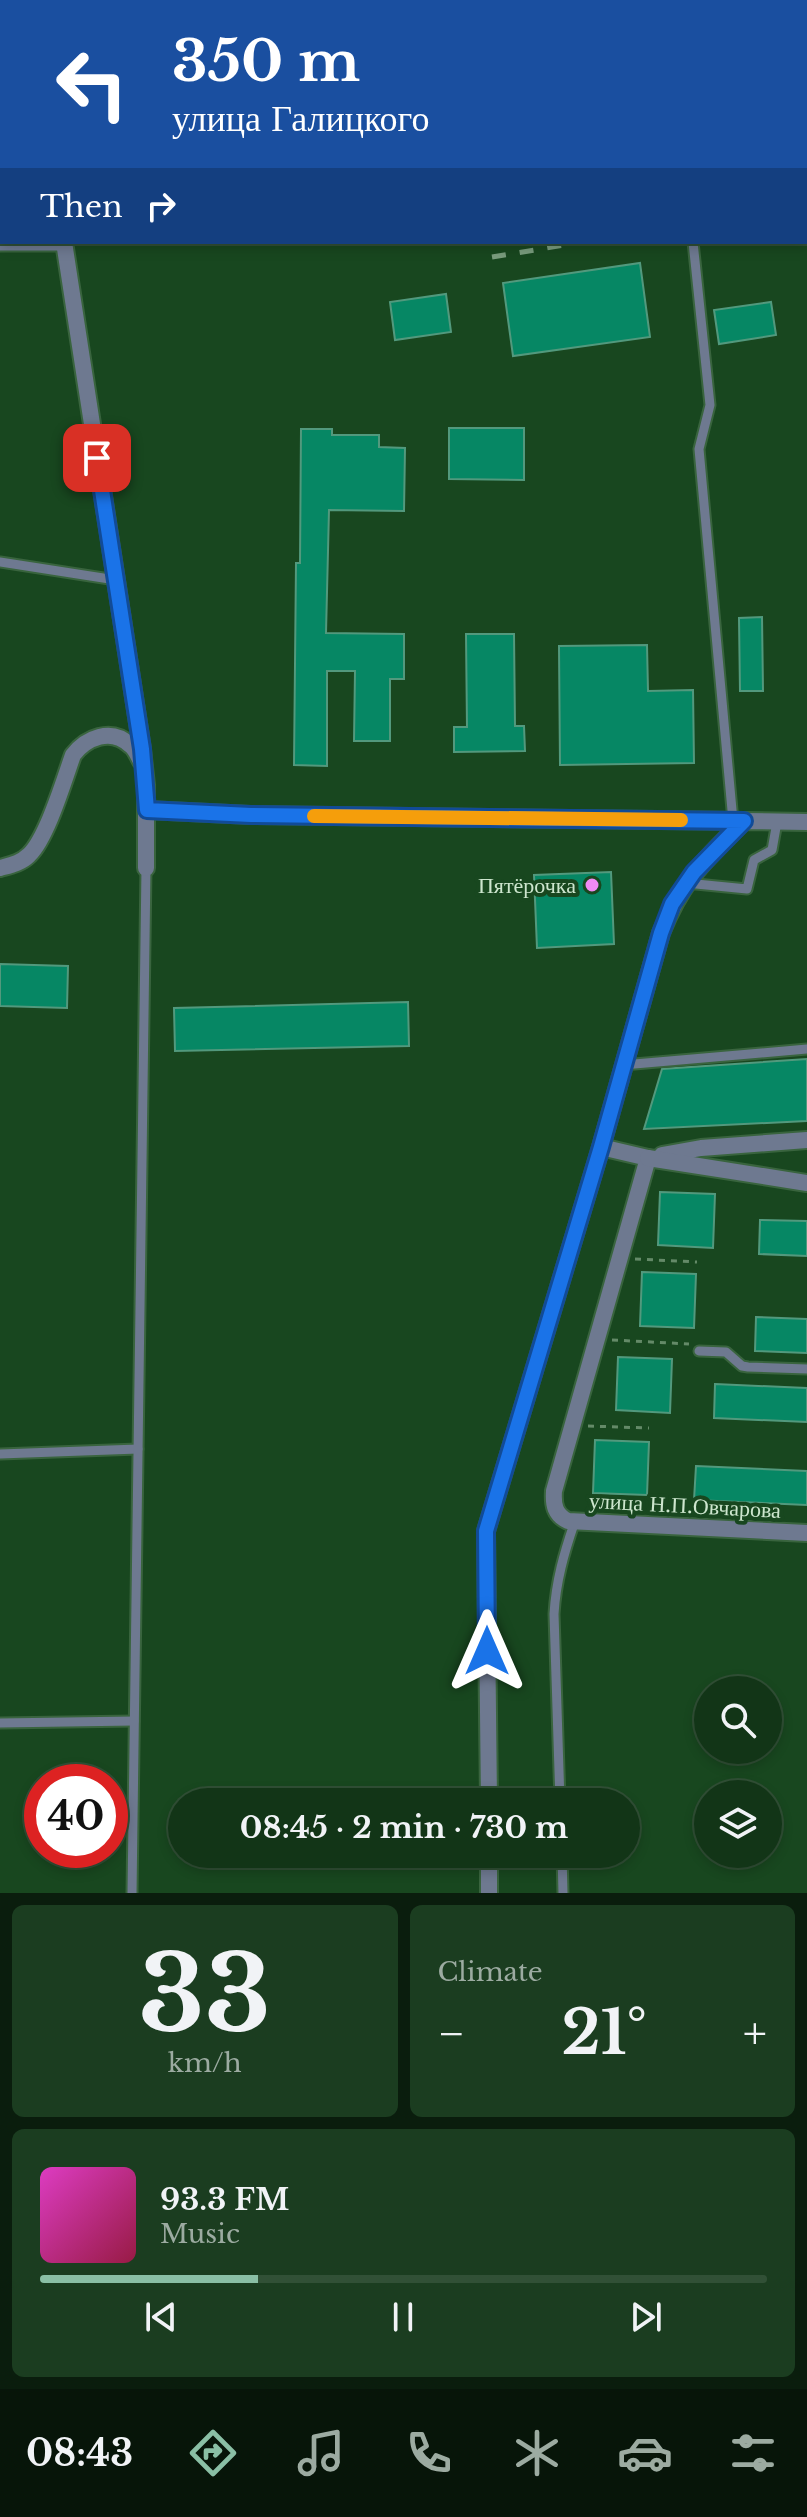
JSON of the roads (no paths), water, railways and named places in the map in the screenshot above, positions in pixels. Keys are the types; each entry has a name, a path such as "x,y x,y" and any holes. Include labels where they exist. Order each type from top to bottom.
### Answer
{"street":[{"path":"64,244 144,766 146,868"},
{"path":"0,868 30,855 40,840 73,755 81,744 93,737 120,739 130,744 144,766"},
{"path":"147,810 251,815 807,822"},
{"path":"489,1788 486,1531 601,1147 661,933 672,904 686,883 738,821"},
{"path":"648,1158 701,1148 807,1140"},
{"path":"601,1147 648,1158 807,1183"},
{"path":"568,1519 556,1511 554,1491 648,1158"},
{"name":"улица Н.П.Овчарова","path":"568,1519 807,1533"},
{"path":"489,1868 489,1893"}],"lane":[{"path":"0,246 64,244"},
{"path":"693,244 710,405 699,449 738,821"},
{"path":"0,562 116,580"},
{"path":"686,883 747,889 754,860 772,850 777,822"},
{"path":"132,1893 146,868"},
{"path":"623,1065 807,1049"},
{"path":"699,1351 726,1352 742,1366 748,1367 807,1369"},
{"path":"0,1454 138,1449"},
{"path":"560,1788 555,1601 568,1519"},
{"path":"0,1723 134,1721"},
{"path":"562,1868 563,1893"}],"railway":[{"path":"492,257 571,244"}],"place":[{"name":"Пятёрочка","path":"592,885"}]}
